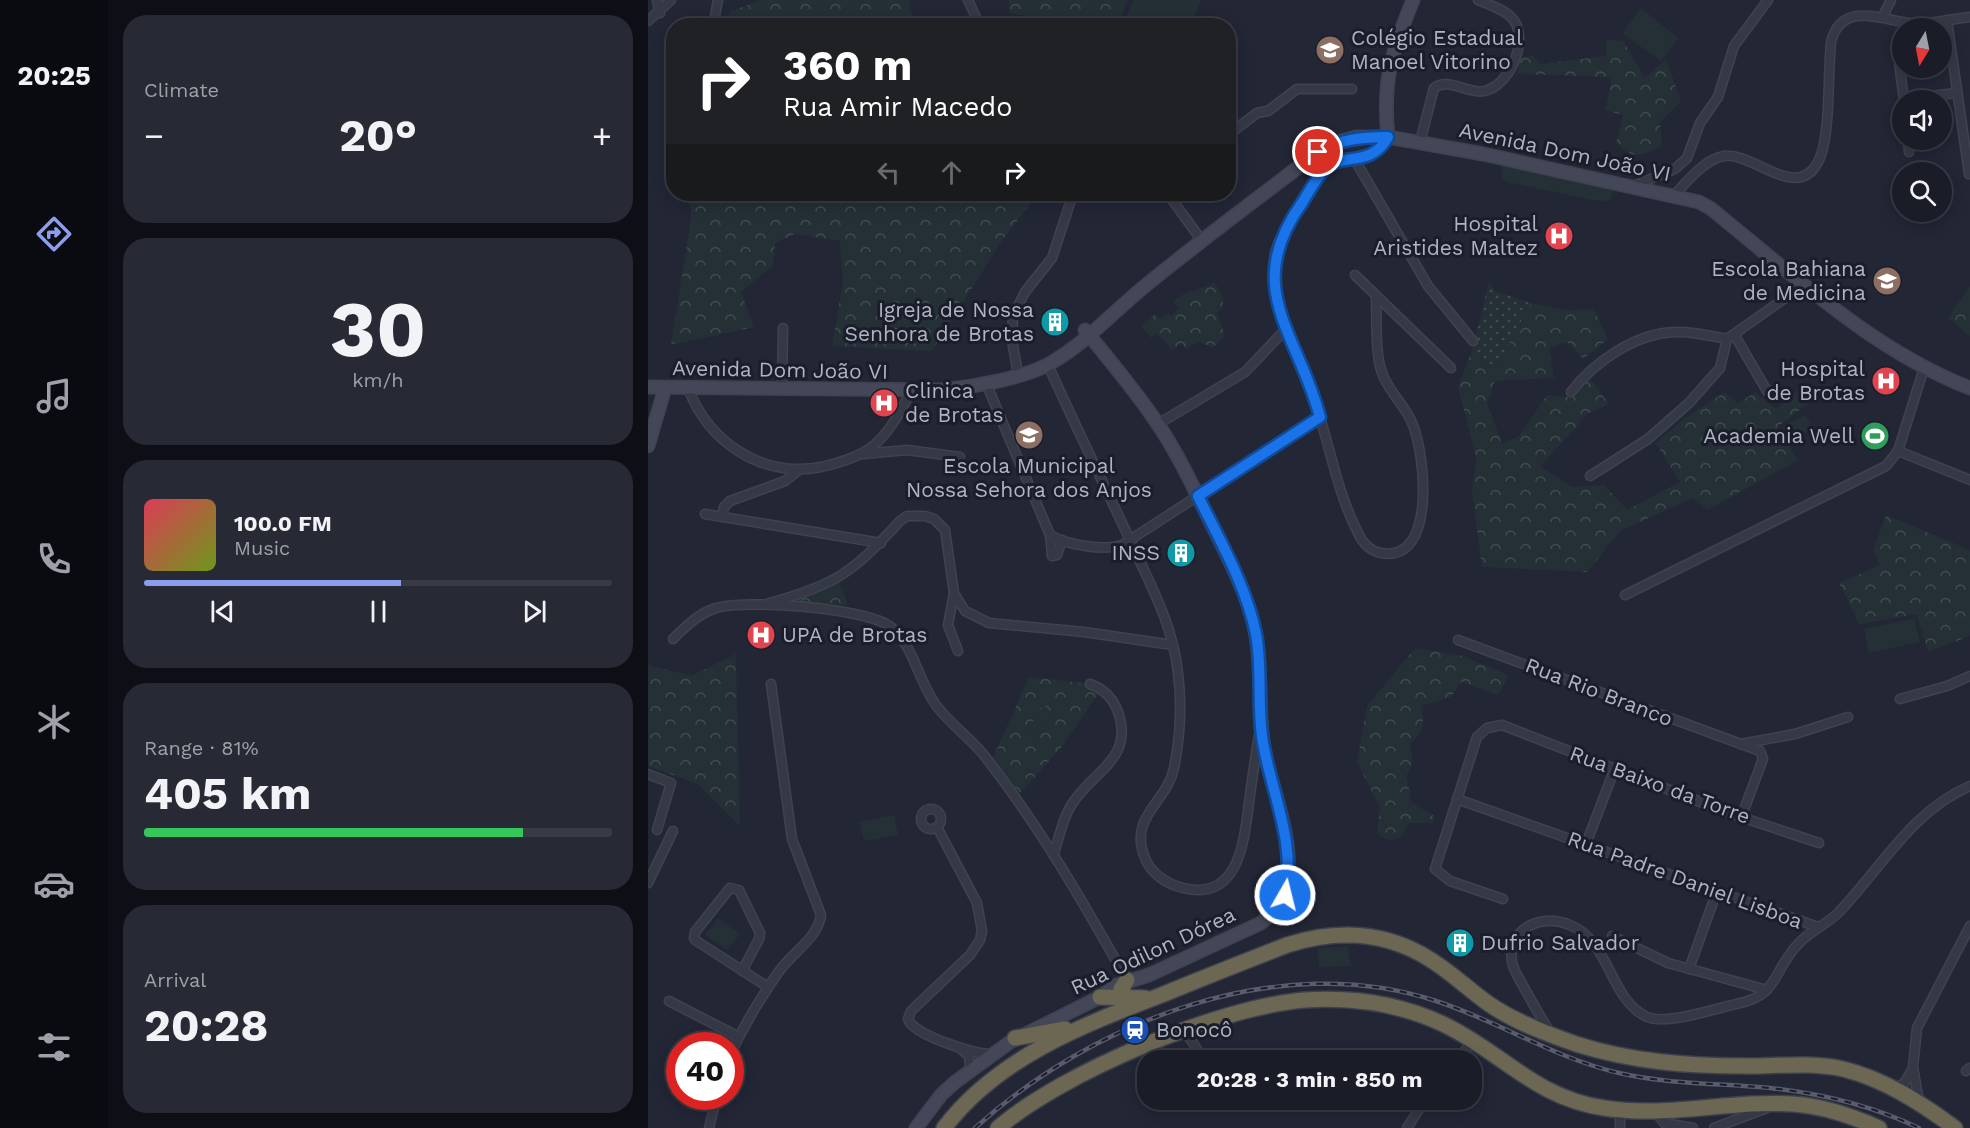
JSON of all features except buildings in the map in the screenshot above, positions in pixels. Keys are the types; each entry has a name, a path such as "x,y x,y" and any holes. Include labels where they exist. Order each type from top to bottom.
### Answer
{"highway":[{"path":"944,1128 963,1105 993,1077 1039,1048 1089,1024 1287,945 1318,937 1351,934 1387,940 1407,947 1431,960 1492,1006 1551,1035 1599,1051 1657,1061 1719,1066 1831,1067 1859,1074 1895,1090 1919,1102 1955,1128"},
{"path":"1127,981 1121,989 1127,998"},
{"path":"1100,998 1154,997"},
{"path":"1000,1127 1053,1090 1152,1043 1266,1006 1302,1000 1334,999 1368,1002 1408,1011 1442,1024 1474,1041 1527,1079 1555,1095 1586,1105 1620,1110 1654,1111 1778,1104 1820,1108 1879,1128"},
{"path":"1015,1038 1089,1024"}],"main road":[{"path":"1388,137 1386,80 1398,38 1413,0"},
{"name":"Avenida Dom João VI","path":"648,387 943,390 986,383 1048,365 1202,241 1330,145 1356,137 1388,137 1674,195 1710,208 1804,284 1924,368 1970,388"},
{"name":"Avenida Dom João VI","path":"1018,374 1087,332"},
{"name":"Rua Odilon Dórea","path":"916,1128 941,1095 970,1069 1015,1038 1100,998 1127,981 1149,975 1262,923 1275,912 1285,895 1289,876 1289,856 1263,745 1259,655 1252,617 1237,577 1198,496 1158,424 1087,332"},
{"path":"649,442 665,388"}],"street":[{"path":"657,0 660,13"},
{"path":"648,21 660,13 671,0"},
{"path":"715,18 718,0"},
{"path":"968,0 976,18"},
{"path":"1420,142 1434,88 1443,84 1482,92 1490,90 1496,86 1514,62 1518,40 1515,22 1503,11 1478,0"},
{"path":"1633,186 1675,169 1687,158 1700,123 1718,97 1734,46 1768,0"},
{"path":"1883,16 1891,0"},
{"path":"1674,195 1705,165 1727,155 1742,158 1781,176 1800,176 1814,167 1824,141 1832,36 1847,19 1859,15 1892,18"},
{"path":"1952,19 1970,17"},
{"path":"1952,61 1969,174"},
{"path":"1236,129 1257,113 1268,111 1297,89 1352,89"},
{"path":"1952,94 1956,93"},
{"path":"1376,298 1380,368 1413,424 1422,467 1421,517 1416,536 1406,547 1390,553 1379,552 1362,540 1334,469 1320,417 1275,298 1273,281 1273,263 1283,232 1327,167 1355,160 1380,149 1388,137"},
{"path":"1355,160 1428,286 1473,341"},
{"path":"1018,374 1012,340 1013,316 1024,292 1052,258 1071,201"},
{"path":"1173,201 1202,241"},
{"path":"1355,275 1376,298 1451,368"},
{"path":"1590,476 1648,440 1689,403 1720,368 1730,337 1804,284"},
{"path":"782,390 783,328"},
{"path":"1158,424 1245,372 1287,329"},
{"path":"1571,392 1602,363 1646,338 1678,332 1730,337"},
{"path":"1730,337 1767,391"},
{"path":"1048,365 1152,585 1173,645 1180,693 1174,769 1169,782 1144,817 1141,836 1145,861 1156,875 1178,886 1199,890 1219,883 1233,870 1243,846 1261,720"},
{"path":"1625,596 1886,466 1898,451 1924,368"},
{"path":"986,383 1050,535 1052,556 1057,555 1062,540"},
{"path":"688,388 700,414 730,446 759,462 799,470 830,465 859,455 907,450 960,457"},
{"path":"859,455 873,446 893,423 911,391"},
{"path":"1050,535 1062,540 1107,548 1122,545 1320,417"},
{"path":"1898,451 1970,480"},
{"path":"722,517 724,507 730,501 785,481 799,470"},
{"path":"705,514 881,543"},
{"path":"763,604 825,585 856,567 907,516 915,515 934,519 945,530 948,538 954,593 948,625 958,651"},
{"path":"954,593 965,611 989,623 1084,632 1173,645"},
{"path":"673,639 699,616 714,609 763,604 850,612 882,621 892,628 911,654 924,686 938,708 983,754 1054,853 1127,981"},
{"name":"Rua Rio Branco","path":"1458,640 1760,751 1763,756 1742,815"},
{"path":"1900,699 1947,686 1970,675"},
{"path":"742,1032 782,967 814,932 821,915 792,839 771,684"},
{"path":"1054,853 1071,806 1109,765 1120,748 1122,726 1115,704 1108,694 1090,684"},
{"path":"1741,744 1799,733 1848,717"},
{"name":"Rua Baixo da Torre","path":"1457,799 1477,737 1487,728 1502,725 1729,813 1742,815 1819,843"},
{"path":"1586,844 1615,768"},
{"path":"648,774 669,781 672,786 657,830"},
{"name":"Rua Padre Daniel Lisboa","path":"1457,799 1818,927 1838,913 1929,810 1970,786"},
{"path":"1457,799 1435,869 1450,880 1503,899"},
{"path":"937,827 977,903 982,931 976,948 910,1011 908,1019 914,1027 961,1049 990,1054"},
{"path":"648,883 673,831"},
{"path":"742,971 760,933 741,894 735,888 730,888 693,935 695,940 742,971 768,987"},
{"path":"1689,969 1717,891"},
{"path":"1551,1035 1512,966 1511,959 1518,935 1529,924 1538,922 1571,925 1587,937 1602,955 1630,1004 1641,1014 1657,1020 1754,1001 1767,990 1792,951 1818,927"},
{"path":"1919,1102 1913,1067 1917,1028 1970,926"},
{"path":"1612,936 1658,960 1767,990"},
{"path":"669,1001 729,1032"},
{"path":"1185,1031 1197,1050"},
{"path":"1466,1050 1474,1041"},
{"path":"1152,1043 1156,1050"},
{"path":"961,1049 969,1056 970,1069"},
{"path":"1895,1090 1905,1082 1913,1067"},
{"path":"1714,1128 1778,1104"},
{"path":"709,1128 714,1110"},
{"path":"1407,1128 1419,1110"},
{"path":"1620,1110 1620,1128"},
{"path":"1654,1111 1664,1123 1693,1128"}],"green space":[{"path":"763,0 909,0 913,18 728,18 730,11"},
{"path":"1009,0 1128,0 1120,18 1035,18 1009,13"},
{"path":"1134,0 1201,0 1193,18 1126,18"},
{"path":"1641,8 1678,38 1661,61 1622,33"},
{"path":"1606,39 1623,41 1645,78 1666,59 1681,101 1660,122 1662,146 1643,154 1628,152 1616,143 1623,115 1605,110 1612,77 1517,74 1520,58 1533,56 1541,64 1606,56"},
{"path":"1501,164 1613,189 1610,201 1591,200 1502,180"},
{"path":"690,201 1033,201 1001,242 932,351 832,346 843,282 840,241 795,234 775,243 773,265 741,292 754,327 671,345 691,220"},
{"path":"1489,282 1495,291 1531,303 1496,368 1472,350"},
{"path":"1214,283 1223,298 1223,309 1217,313 1225,336 1212,348 1199,341 1187,349 1181,343 1172,350 1157,333 1151,338 1141,326 1155,314 1160,319 1168,313 1171,316 1179,309 1173,301"},
{"path":"1970,286 1970,336 1948,318"},
{"path":"1531,303 1567,310 1594,309 1608,339 1583,359 1567,342 1549,349 1554,378 1495,381 1487,403 1502,444 1519,436 1547,395 1569,397 1586,373 1609,404 1589,413 1540,466 1572,487 1604,485 1627,510 1680,482 1656,443 1685,418 1725,392 1738,404 1755,392 1776,409 1801,389 1809,403 1777,427 1798,460 1707,510 1693,498 1620,531 1587,572 1482,567 1472,492 1476,457 1458,387 1472,350 1496,368"},
{"path":"1805,415 1813,428 1790,441 1782,427"},
{"path":"1886,515 1970,550 1970,636 1928,652 1917,614 1859,624 1839,583 1880,565 1873,550"},
{"path":"839,582 848,605 790,603 790,600 809,595"},
{"path":"1914,618 1920,642 1869,653 1864,629"},
{"path":"1415,648 1460,655 1509,675 1498,695 1461,682 1451,697 1422,706 1422,727 1410,744 1413,764 1406,776 1412,803 1434,816 1433,823 1409,823 1400,838 1389,841 1377,833 1380,808 1357,762 1367,706"},
{"path":"736,654 740,826 698,784 648,766 648,665 691,676"},
{"path":"1029,677 1083,683 1098,694 1064,744 1020,794 993,758"},
{"path":"1044,705 1056,716 1039,737 1028,728"},
{"path":"894,815 898,835 864,841 859,822"},
{"path":"718,918 740,934 727,950 705,935"},
{"path":"1348,946 1351,966 1319,967 1317,948"}],"railway":[{"path":"975,1128 1022,1090 1075,1056 1131,1027 1191,1005 1252,990 1314,984 1376,987 1436,1001 1549,1049 1619,1073 1658,1080 1759,1087 1815,1095 1868,1108 1919,1128"}],"place":[{"name":"Colégio Estadual Manoel Vitorino","path":"1330,50"},
{"name":"Hospital Aristides Maltez","path":"1559,236"},
{"name":"Escola Bahiana de Medicina","path":"1887,281"},
{"name":"Igreja de Nossa Senhora de Brotas","path":"1055,322"},
{"name":"Hospital de Brotas","path":"1886,381"},
{"name":"Clinica de Brotas","path":"884,403"},
{"name":"Escola Municipal Nossa Sehora dos Anjos","path":"1029,435"},
{"name":"Academia Well","path":"1875,436"},
{"name":"INSS","path":"1181,553"},
{"name":"UPA de Brotas","path":"761,635"},
{"name":"Dufrio Salvador","path":"1460,943"},
{"name":"Bonocô","path":"1135,1030"}],"route":[{"path":"1285,895 1289,876 1289,856 1263,745 1256,635 1246,598 1198,496 1202,491 1320,417 1275,298 1273,263 1283,232 1321,173 1333,164 1372,154 1380,149 1388,137 1356,137 1330,145 1318,152"}]}
